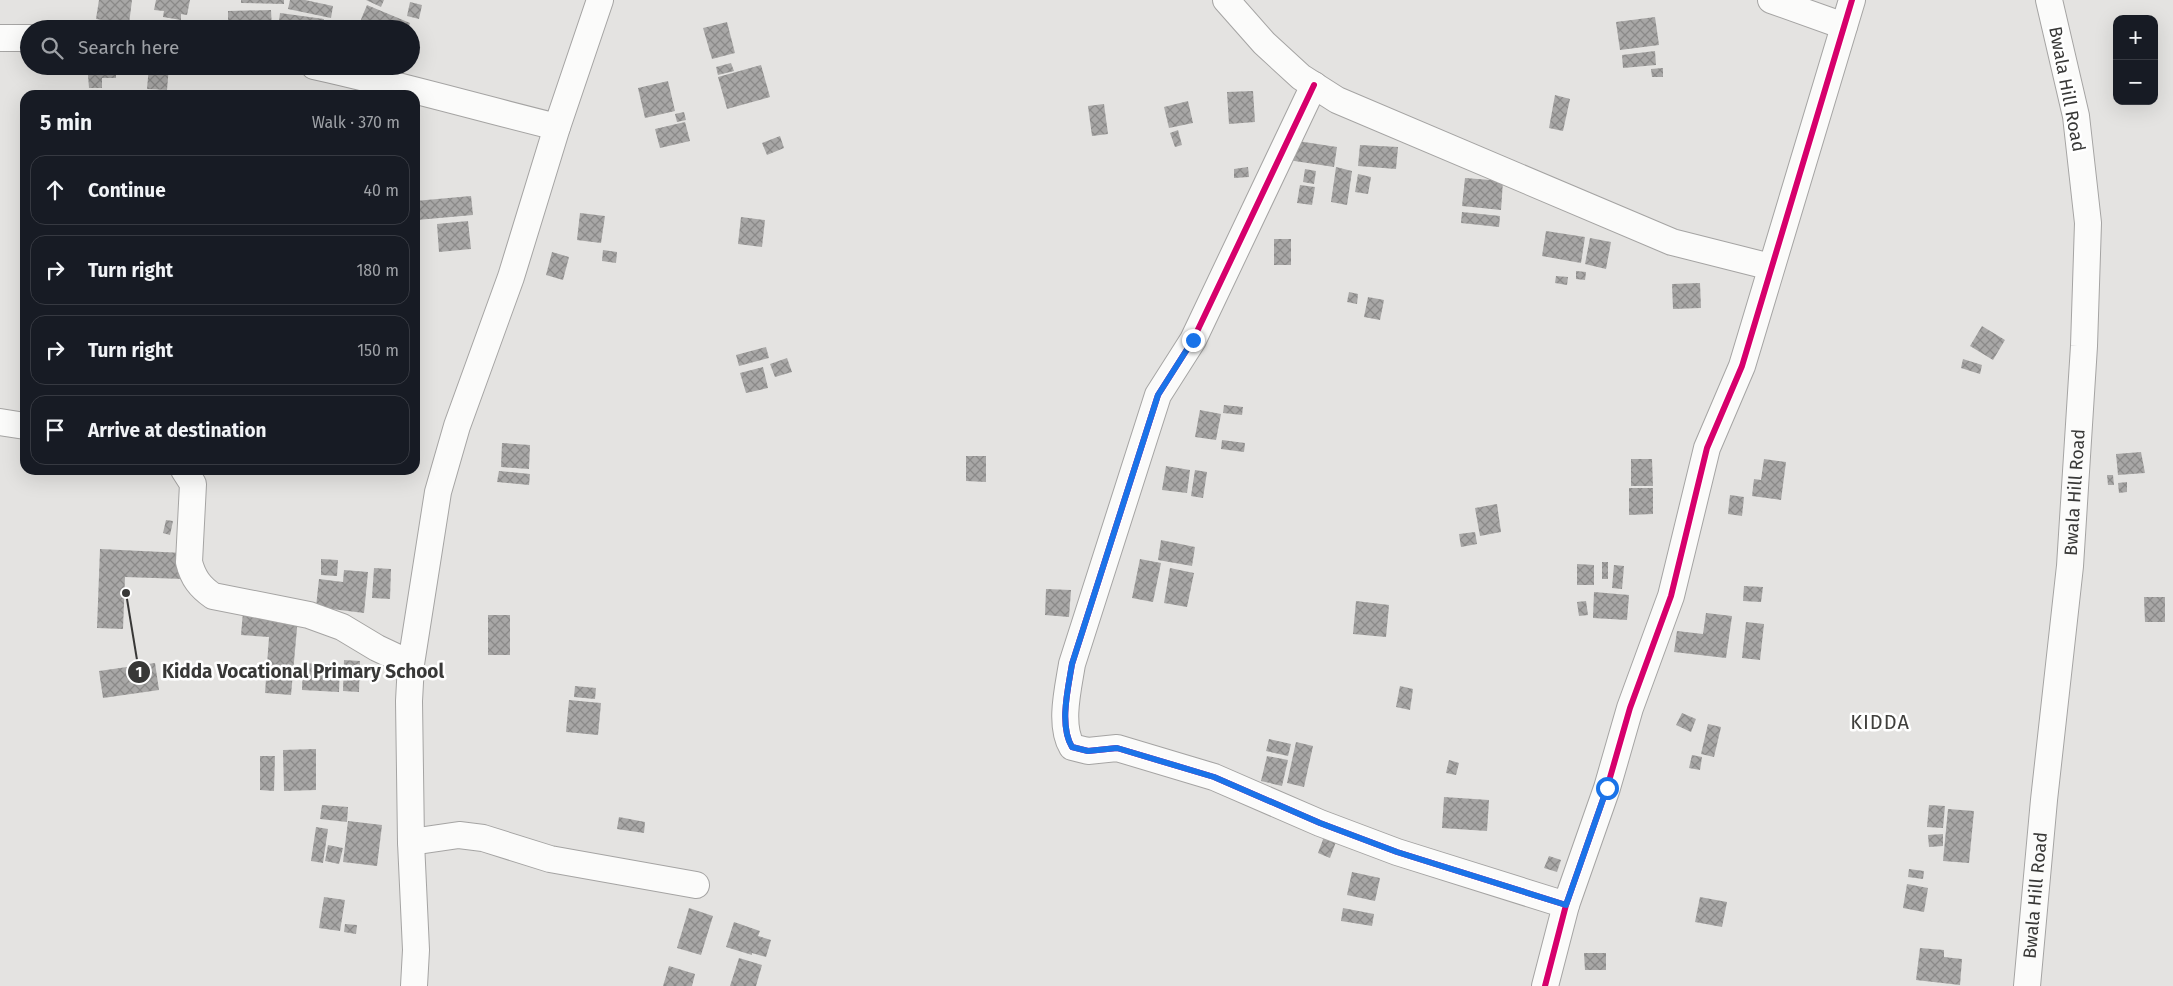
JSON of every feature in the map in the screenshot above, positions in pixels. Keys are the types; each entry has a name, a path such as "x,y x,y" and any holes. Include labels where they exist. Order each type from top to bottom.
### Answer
{"street":[{"path":"414,986 416,950 411,842 409,701 411,664 438,492 457,426 511,277 557,127 600,0"},
{"path":"1226,0 1264,43 1301,77 1337,100 1672,242 1771,267"},
{"path":"1771,0 1844,26"},
{"path":"1545,986 1566,905 1607,788 1630,708 1671,596 1707,448 1742,366 1852,0"},
{"name":"Bwala Hill Road","path":"2027,986 2070,566 2084,346 2088,223 2076,116 2049,0"},
{"path":"0,38 20,38"},
{"path":"350,75 410,90"},
{"path":"1314,85 1193,340 1158,395 1072,664 1066,702 1067,738 1072,747 1088,751 1117,748 1214,777 1320,823 1397,852 1566,905"},
{"path":"420,93 557,127"},
{"path":"0,422 20,425"},
{"path":"187,475 193,484 189,562 192,574 201,588 213,596 309,615 342,626 377,648 411,664"},
{"path":"411,842 459,835 483,838 550,859 696,885"}],"building":[{"path":"99,0 132,0 130,20 96,19"},
{"path":"156,0 190,0 187,15 181,14 181,20 163,17 164,11 154,10"},
{"path":"241,0 284,0 284,4 241,3"},
{"path":"290,0 305,0 333,6 331,18 288,9"},
{"path":"366,0 384,0 381,7"},
{"path":"410,2 422,5 419,19 407,16"},
{"path":"367,5 403,20 361,20"},
{"path":"271,10 272,20 228,20 228,11"},
{"path":"280,13 324,19 324,20 279,20"},
{"path":"1655,17 1659,45 1620,50 1616,22"},
{"path":"727,22 735,53 712,59 703,28"},
{"path":"1655,51 1656,65 1623,68 1622,55"},
{"path":"731,63 734,71 718,75 716,67"},
{"path":"761,65 770,97 727,109 718,77"},
{"path":"1663,68 1663,77 1652,77 1651,69"},
{"path":"88,75 116,75 116,78 102,78 102,88 89,88"},
{"path":"148,75 168,75 167,90 147,89"},
{"path":"668,81 675,111 645,118 638,88"},
{"path":"1253,91 1255,122 1229,124 1227,92"},
{"path":"1555,95 1570,99 1563,131 1549,128"},
{"path":"1188,101 1193,123 1169,128 1164,107"},
{"path":"1104,104 1108,134 1092,136 1088,106"},
{"path":"684,112 686,120 677,122 675,114"},
{"path":"685,122 690,141 660,148 655,129"},
{"path":"1178,130 1182,145 1175,147 1170,133"},
{"path":"780,136 784,148 767,155 762,143"},
{"path":"1291,140 1337,147 1334,167 1288,160"},
{"path":"1360,145 1398,147 1396,169 1358,166"},
{"path":"1248,167 1249,177 1234,178 1234,169"},
{"path":"1336,167 1352,171 1347,205 1331,202"},
{"path":"1305,169 1316,171 1314,184 1303,182"},
{"path":"1358,174 1371,177 1368,194 1355,192"},
{"path":"1465,178 1503,181 1501,210 1462,206"},
{"path":"1300,185 1315,187 1312,205 1297,203"},
{"path":"471,196 473,215 420,220 420,201"},
{"path":"1462,212 1500,216 1499,227 1461,223"},
{"path":"580,213 605,216 601,243 577,240"},
{"path":"741,217 765,220 762,247 738,244"},
{"path":"468,221 471,249 439,252 437,224"},
{"path":"1546,231 1585,237 1581,263 1542,256"},
{"path":"1590,238 1611,242 1606,269 1585,264"},
{"path":"1274,239 1291,239 1291,265 1274,265"},
{"path":"603,250 617,252 616,263 602,261"},
{"path":"552,252 569,257 563,280 546,275"},
{"path":"1576,271 1586,272 1585,280 1576,279"},
{"path":"1556,276 1568,277 1567,285 1555,283"},
{"path":"1700,283 1701,308 1673,309 1672,284"},
{"path":"1349,292 1358,294 1357,304 1347,302"},
{"path":"1368,297 1384,300 1380,320 1364,317"},
{"path":"1982,326 2005,340 1993,360 1970,346"},
{"path":"766,347 769,358 739,366 736,355"},
{"path":"787,358 792,372 775,377 770,364"},
{"path":"1963,359 1982,365 1980,374 1961,368"},
{"path":"763,367 768,388 746,393 740,373"},
{"path":"1224,405 1243,407 1242,415 1223,413"},
{"path":"1200,410 1221,414 1216,440 1195,437"},
{"path":"1222,440 1245,443 1244,452 1221,449"},
{"path":"502,443 530,445 529,469 501,467"},
{"path":"2141,452 2145,473 2118,475 2116,454"},
{"path":"966,456 986,456 986,482 966,481"},
{"path":"1631,459 1652,459 1653,486 1631,486"},
{"path":"1764,459 1786,462 1781,500 1752,496 1754,479 1761,480"},
{"path":"1166,466 1190,470 1187,493 1162,490"},
{"path":"1195,470 1207,472 1203,498 1191,496"},
{"path":"499,471 530,474 529,485 497,482"},
{"path":"2107,475 2113,475 2114,485 2108,485"},
{"path":"2127,482 2127,492 2119,493 2118,483"},
{"path":"1629,488 1653,488 1653,514 1629,515"},
{"path":"1730,495 1744,497 1742,516 1728,514"},
{"path":"1497,504 1501,532 1480,536 1475,508"},
{"path":"166,520 173,521 170,535 163,533"},
{"path":"1475,532 1477,544 1461,547 1459,534"},
{"path":"1161,540 1195,547 1192,566 1158,560"},
{"path":"100,549 184,553 183,579 125,577 123,629 97,628"},
{"path":"321,559 338,560 337,576 321,575"},
{"path":"1140,559 1161,563 1153,602 1132,598"},
{"path":"1602,562 1608,562 1608,579 1602,579"},
{"path":"1577,564 1594,565 1594,585 1577,585"},
{"path":"1614,565 1624,566 1622,589 1612,588"},
{"path":"374,568 391,569 390,599 372,598"},
{"path":"1170,568 1194,573 1187,607 1164,603"},
{"path":"344,570 368,572 364,613 316,607 319,579 343,582"},
{"path":"1744,586 1763,587 1761,602 1743,601"},
{"path":"1046,589 1071,590 1069,617 1045,615"},
{"path":"1594,592 1629,595 1627,620 1593,618"},
{"path":"2144,597 2165,597 2165,622 2145,622"},
{"path":"1356,601 1389,605 1386,637 1353,634"},
{"path":"1586,601 1588,615 1579,616 1577,602"},
{"path":"243,612 298,617 291,695 265,693 269,637 241,635"},
{"path":"1706,613 1732,616 1726,658 1674,652 1677,631 1703,634"},
{"path":"488,615 510,615 510,655 488,655"},
{"path":"1746,622 1764,624 1760,660 1742,658"},
{"path":"344,660 360,661 359,692 343,691"},
{"path":"155,663 159,690 103,698 99,671"},
{"path":"303,663 340,665 339,692 302,690"},
{"path":"575,686 596,688 595,699 574,697"},
{"path":"1400,686 1413,689 1410,710 1396,707"},
{"path":"569,700 601,703 598,735 566,732"},
{"path":"1682,713 1696,719 1691,732 1676,725"},
{"path":"1708,724 1721,727 1714,757 1701,754"},
{"path":"1269,739 1291,744 1288,756 1266,751"},
{"path":"1296,742 1313,746 1304,787 1287,783"},
{"path":"316,749 316,790 284,791 283,750"},
{"path":"1692,755 1702,757 1700,770 1689,768"},
{"path":"260,756 275,756 274,791 260,790"},
{"path":"1267,756 1288,760 1282,786 1261,781"},
{"path":"1449,760 1459,763 1456,775 1446,773"},
{"path":"1444,797 1489,800 1487,831 1442,828"},
{"path":"322,805 348,807 347,822 320,819"},
{"path":"1929,805 1945,806 1943,828 1927,827"},
{"path":"1948,809 1974,811 1969,863 1943,861"},
{"path":"619,817 645,822 644,833 617,829"},
{"path":"348,821 382,825 377,866 343,862"},
{"path":"316,827 328,829 323,863 311,861"},
{"path":"1325,834 1337,839 1330,858 1318,853"},
{"path":"1943,834 1943,846 1929,847 1928,835"},
{"path":"328,845 343,848 339,864 325,861"},
{"path":"1549,856 1561,860 1557,872 1544,868"},
{"path":"1909,869 1924,871 1923,879 1908,877"},
{"path":"1352,872 1380,878 1375,901 1347,895"},
{"path":"1907,884 1928,888 1924,912 1903,908"},
{"path":"324,897 345,900 340,931 319,928"},
{"path":"1700,897 1727,902 1722,927 1695,922"},
{"path":"689,908 713,916 701,955 677,948"},
{"path":"1343,908 1374,914 1372,926 1341,921"},
{"path":"734,922 760,931 758,936 771,940 766,957 726,947"},
{"path":"345,924 357,925 356,934 344,932"},
{"path":"1920,948 1944,950 1944,957 1962,959 1960,985 1916,980"},
{"path":"1584,953 1606,953 1606,970 1585,970"},
{"path":"739,958 762,965 756,986 730,986"},
{"path":"669,966 695,974 692,986 663,986"}],"cycle path":[{"path":"1545,986 1566,905 1607,788 1630,708 1671,596 1707,448 1742,366 1852,0"},
{"path":"1314,85 1193,340 1158,395 1072,664 1065,718 1068,738 1072,747 1088,751 1117,748 1214,777 1320,823 1397,852 1566,905"}],"place":[{"name":"Kidda Vocational Primary School","path":"126,593"}],"district":[{"name":"KIDDA","path":"1880,722"}],"route":[{"path":"1193,340 1158,395 1072,664 1066,702 1067,738 1072,747 1088,751 1117,748 1214,777 1320,823 1397,852 1566,905 1607,788"}]}
